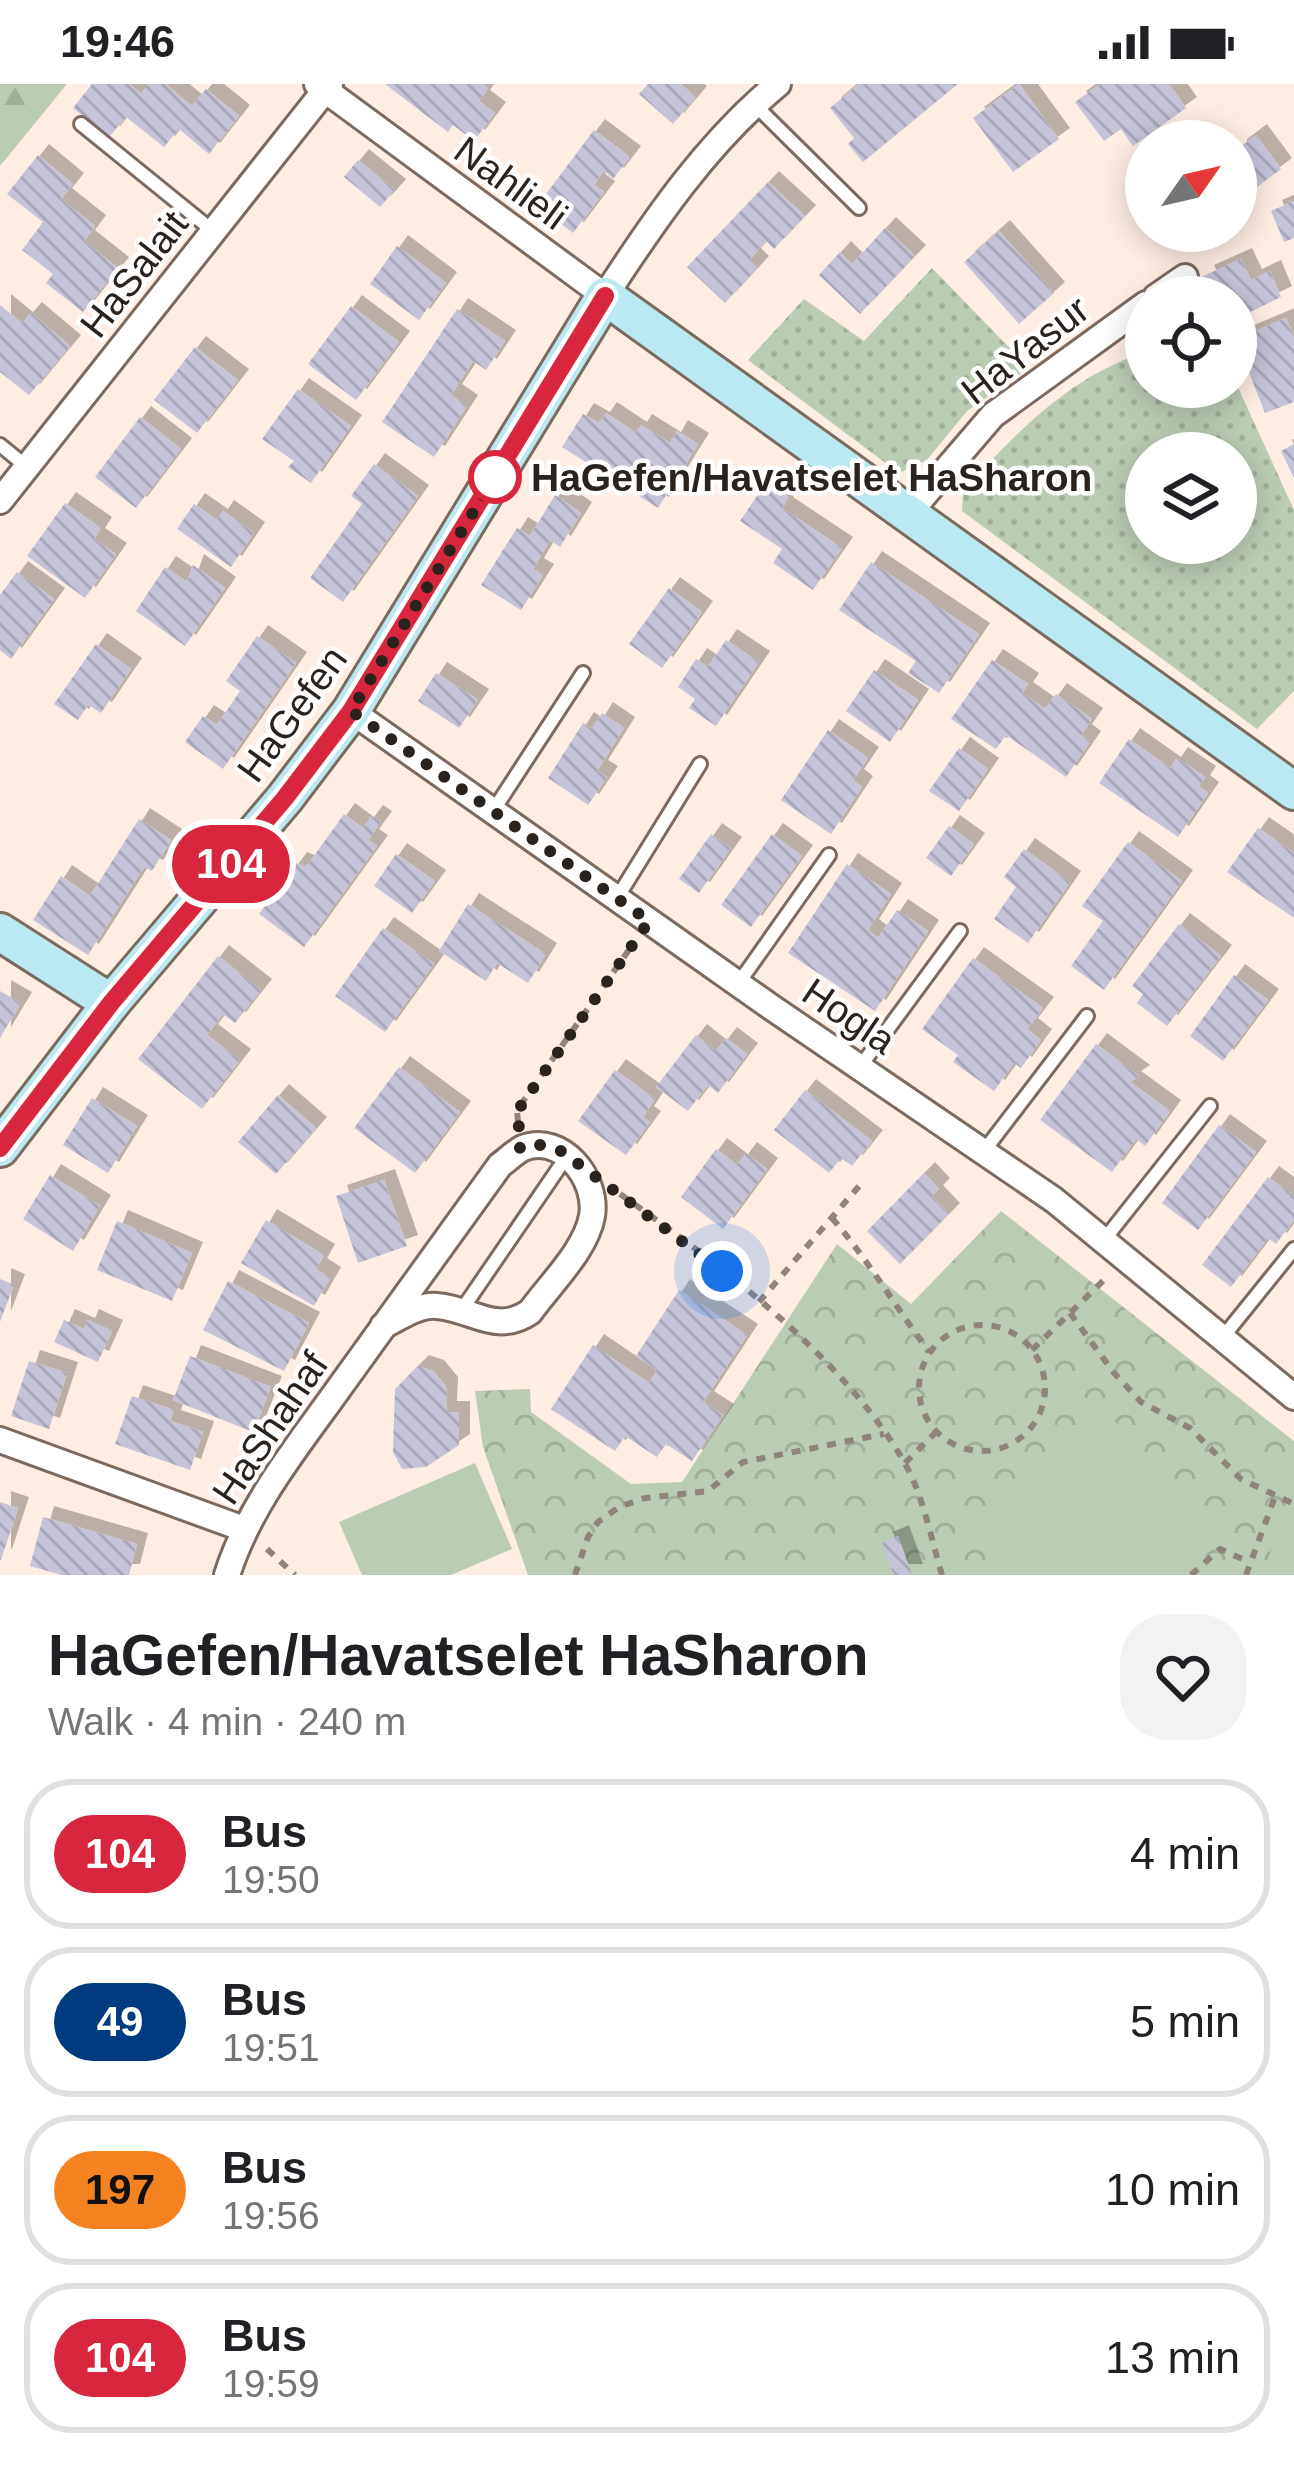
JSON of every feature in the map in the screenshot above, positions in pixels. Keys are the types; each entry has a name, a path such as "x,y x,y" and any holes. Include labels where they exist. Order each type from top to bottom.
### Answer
{"street":[{"path":"778,84 754,104 671,198 605,296 1294,791"},
{"name":"HaSalait","path":"0,501 324,86"},
{"name":"Nahlieli","path":"324,86 605,296"},
{"name":"HaGefen","path":"0,1148 111,1003 285,798 351,711 605,296"},
{"name":"HaYasur","path":"908,514 993,415 1125,319"},
{"name":"Hogla","path":"351,711 984,1151 1128,1257 1294,1396"},
{"path":"0,932 111,1003"},
{"path":"383,1326 432,1305 500,1324 530,1312 586,1236 593,1200 588,1181 571,1159 540,1145 520,1149"},
{"name":"HaShahaf","path":"227,1575 244,1528 266,1490 500,1165 520,1149"},
{"path":"0,1440 244,1528"}],"lane":[{"path":"754,104 860,208"},
{"path":"81,124 213,231"},
{"path":"0,445 27,467"},
{"path":"493,811 583,674"},
{"path":"616,898 700,764"},
{"path":"738,984 829,855"},
{"path":"860,1067 959,931"},
{"path":"984,1151 1087,1016"},
{"path":"1105,1240 1210,1106"},
{"path":"460,1312 571,1159"},
{"path":"1223,1337 1294,1249"}],"path":[{"path":"520,1149 518,1110 649,921"},
{"path":"571,1159 686,1240 759,1302 858,1398 905,1462 941,1575"},
{"path":"759,1302 860,1185"},
{"path":"832,1218 872,1265 929,1352"},
{"path":"1032,1350 1128,1257"},
{"path":"1070,1313 1142,1402 1190,1428 1241,1479 1294,1504"},
{"path":"985,1324 1007,1329 1032,1350 1045,1376 1045,1396 1040,1416 1028,1432 992,1451 972,1451 936,1432 924,1414 920,1371 944,1336 964,1326 985,1324"},
{"path":"905,1462 936,1432"},
{"path":"574,1575 588,1537 598,1522 619,1507 645,1498 708,1491 742,1462 884,1434"},
{"path":"1246,1575 1276,1494"},
{"path":"244,1528 295,1575"},
{"path":"1191,1575 1220,1549 1250,1562"}],"green space":[{"path":"0,84 67,84 0,166"},
{"path":"932,268 1029,368 967,411 927,460 899,473 748,360 804,299 864,341"},
{"path":"1125,360 1125,408 1247,408 1294,510 1294,691 1257,729 962,511 963,492 1002,449 1045,409"},
{"path":"1001,1211 1294,1441 1294,1575 528,1575 483,1447 475,1391 530,1389 531,1412 631,1484 682,1482 837,1244 911,1304"},
{"path":"1114,1420 1209,1540 1165,1575 1019,1575 980,1527"},
{"path":"475,1463 512,1549 451,1575 362,1575 339,1522"},
{"path":"1273,1543 1294,1549 1294,1575 1264,1575"}],"building":[{"path":"92,84 129,84 141,94 149,84 165,84 192,106 206,89 239,116 209,154 179,129 164,147 126,117 109,137 73,108"},
{"path":"385,84 483,84 488,88 479,101 495,113 474,141 453,125 448,132"},
{"path":"648,84 680,84 696,97 673,124 639,94"},
{"path":"859,84 958,84 863,162 848,144 854,138 830,108"},
{"path":"1019,84 1059,139 1013,172 973,118"},
{"path":"1100,84 1169,84 1186,108 1169,120 1125,120 1125,135 1121,129 1104,141 1075,102"},
{"path":"594,130 630,157 613,179 604,171 594,185 604,192 573,233 537,206"},
{"path":"1257,136 1281,169 1257,187"},
{"path":"38,155 73,184 61,199 95,226 84,241 118,268 83,312 46,283 53,274 22,250 43,222 7,194"},
{"path":"358,160 395,190 380,207 344,177"},
{"path":"768,182 805,216 774,249 766,241 750,259 758,267 725,303 687,267"},
{"path":"1294,201 1294,238 1284,242 1271,211"},
{"path":"885,228 915,256 860,314 819,275 840,252 852,264"},
{"path":"999,231 1054,293 1019,324 964,262"},
{"path":"397,246 446,283 419,320 370,284"},
{"path":"1241,259 1249,276 1203,276"},
{"path":"1270,271 1281,297 1257,309 1257,277"},
{"path":"0,305 22,323 31,313 70,346 29,395 0,372"},
{"path":"351,306 399,342 356,400 308,364"},
{"path":"457,309 505,341 486,370 473,361 451,395 467,406 434,457 382,422"},
{"path":"1286,318 1294,337 1294,402 1265,413 1257,393 1257,330"},
{"path":"195,347 238,380 197,433 154,400"},
{"path":"298,389 351,426 311,483 288,467 294,461 262,439"},
{"path":"606,413 636,433 641,425 670,443 677,431 698,444 658,508 562,447 583,414 599,423"},
{"path":"140,417 181,449 136,508 95,477"},
{"path":"1294,444 1294,478 1281,451"},
{"path":"374,464 418,496 343,602 310,578 362,504 351,496"},
{"path":"767,481 789,496 782,508 842,548 813,590 773,563 782,549 740,521"},
{"path":"555,495 581,513 560,547 550,540 533,569 543,575 521,610 481,585 517,528 530,536"},
{"path":"65,503 101,528 94,539 116,554 85,598 27,556"},
{"path":"194,504 217,520 223,511 254,533 231,567 177,529"},
{"path":"871,562 979,634 939,693 908,673 916,661 839,610"},
{"path":"193,565 225,588 185,646 136,611 165,567 187,582"},
{"path":"17,572 54,599 11,659 0,650 0,595"},
{"path":"669,588 702,612 662,668 629,644"},
{"path":"257,636 296,663 223,769 185,742 203,716 217,725 240,691 226,681"},
{"path":"726,640 759,662 716,726 689,708 695,699 678,687 696,659 708,667"},
{"path":"96,644 131,669 101,713 88,705 78,720 54,704"},
{"path":"992,660 1028,684 1022,693 1045,709 1056,694 1092,719 1081,735 1090,742 1066,777 1006,735 996,749 951,719"},
{"path":"874,670 918,700 890,742 846,711"},
{"path":"436,673 478,700 459,728 418,701"},
{"path":"602,713 624,728 597,771 607,777 588,805 548,778 583,723 592,729"},
{"path":"828,730 868,758 853,780 862,787 831,834 781,800"},
{"path":"1129,739 1170,768 1177,758 1205,777 1199,786 1208,793 1178,837 1099,783"},
{"path":"959,748 988,769 959,811 929,791"},
{"path":"344,814 363,828 372,816 381,822 368,840 377,846 304,947 259,914 296,863 306,867"},
{"path":"139,819 171,840 152,871 144,867 88,955 33,920 61,876 90,896"},
{"path":"949,826 974,844 951,876 926,858"},
{"path":"1258,828 1294,853 1294,918 1227,872"},
{"path":"711,834 731,848 699,893 679,879"},
{"path":"772,834 802,856 751,927 721,905"},
{"path":"1128,842 1182,881 1104,990 1071,966 1103,921 1082,906"},
{"path":"1024,849 1070,882 1028,943 994,919 1016,887 1004,877"},
{"path":"396,854 435,881 412,913 374,886"},
{"path":"847,864 891,894 868,930 878,938 897,910 928,931 875,1011 788,953"},
{"path":"468,904 546,954 528,983 497,963 486,981 439,951"},
{"path":"1179,924 1221,956 1167,1026 1137,1003 1143,994 1132,986"},
{"path":"383,928 434,964 385,1032 335,996"},
{"path":"218,956 261,990 235,1023 223,1014 207,1035 240,1060 202,1109 138,1059"},
{"path":"973,958 1043,1008 1027,1029 1041,1040 1021,1068 1014,1063 994,1091 953,1062 958,1055 922,1029"},
{"path":"1234,975 1268,1000 1223,1061 1190,1036"},
{"path":"0,991 21,1003 0,1038"},
{"path":"696,1035 716,1051 726,1038 747,1054 718,1093 708,1085 688,1111 656,1087"},
{"path":"1096,1044 1139,1076 1130,1082 1170,1111 1145,1146 1136,1139 1112,1172 1040,1120"},
{"path":"399,1067 460,1112 415,1173 354,1128"},
{"path":"615,1070 655,1099 643,1117 650,1122 626,1155 578,1121"},
{"path":"805,1090 872,1141 852,1166 841,1158 829,1173 774,1130"},
{"path":"278,1095 316,1128 276,1174 238,1142"},
{"path":"92,1098 137,1126 108,1173 63,1145"},
{"path":"1219,1125 1256,1152 1198,1230 1162,1203"},
{"path":"716,1149 737,1165 746,1153 767,1169 723,1229 681,1197"},
{"path":"924,1173 939,1189 932,1196 949,1214 900,1264 867,1231"},
{"path":"50,1175 100,1206 73,1251 23,1219"},
{"path":"1268,1177 1294,1196 1294,1220 1276,1244 1268,1238 1231,1287 1202,1265"},
{"path":"384,1180 407,1246 358,1263 336,1196"},
{"path":"266,1220 324,1255 316,1269 330,1278 314,1306 241,1263"},
{"path":"117,1221 192,1253 172,1301 97,1270"},
{"path":"0,1279 14,1285 0,1322"},
{"path":"228,1281 309,1323 284,1371 203,1330"},
{"path":"679,1290 747,1335 703,1402 723,1415 692,1461 666,1444 657,1457 625,1436 615,1451 551,1409 593,1345 649,1383 657,1370 636,1356"},
{"path":"64,1320 84,1329 88,1320 112,1331 98,1362 54,1342"},
{"path":"190,1356 271,1387 253,1432 173,1400"},
{"path":"29,1361 67,1373 49,1429 11,1416"},
{"path":"418,1366 433,1371 447,1388 446,1412 459,1412 459,1445 426,1467 402,1469 393,1452 395,1389"},
{"path":"132,1396 174,1410 170,1421 203,1432 190,1470 115,1444"},
{"path":"0,1502 18,1508 1,1560 0,1560"},
{"path":"43,1517 137,1544 129,1575 62,1575 30,1566"},
{"path":"898,1536 912,1575 894,1575 882,1543"}],"bus line":[{"name":"104","path":"0,1148 111,1003 285,798 351,711 605,296"}],"place":[{"name":"HaGefen/Havatselet HaSharon","path":"495,477"}],"route":[{"path":"495,477 351,711 649,921 518,1110 520,1149 540,1145 561,1151 722,1271"}]}
